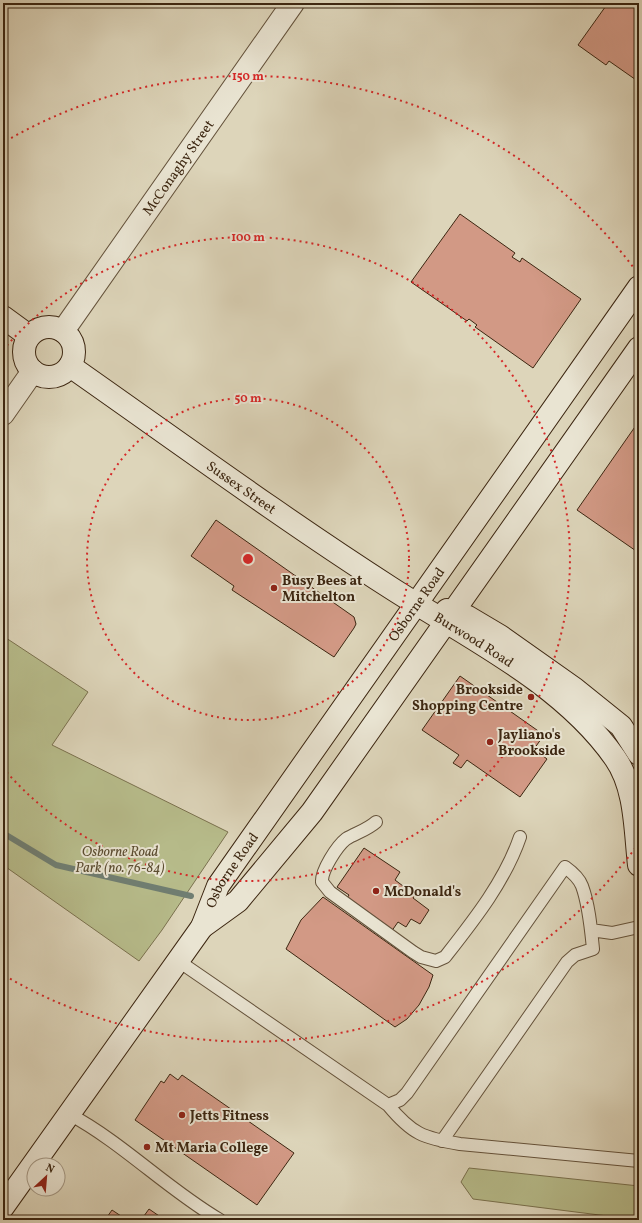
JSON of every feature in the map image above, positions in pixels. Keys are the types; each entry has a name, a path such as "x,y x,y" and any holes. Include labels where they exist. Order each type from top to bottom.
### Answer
{"street":[{"name":"McConaghy Street","path":"63,331 293,3"},
{"name":"Osborne Road","path":"3,1206 202,927 218,886 639,287"},
{"path":"3,317 29,336"},
{"path":"48,327 63,331 71,340 74,353 70,366 66,371 56,377 44,377 33,371 24,357 24,346 29,336 34,331 48,327"},
{"name":"Osborne Road","path":"202,927 238,901 312,812 639,348"},
{"name":"Sussex Street","path":"70,366 283,515 391,588 417,603"},
{"path":"3,414 33,371"},
{"name":"Burwood Road","path":"417,603 450,617 480,642 569,706 583,719 608,749 623,771 631,796 639,865"},
{"name":"Burwood Road","path":"450,617 468,617 500,636 580,693 621,726 639,754"}],"lane":[{"path":"376,822 368,829 346,839 341,844 324,871 322,882 330,892 413,952 421,957 436,961 445,956 503,876 514,855 520,837"},
{"path":"388,1105 400,1100 406,1094 565,867 574,874 582,886 591,930 593,949 575,955 567,962 442,1141"},
{"path":"591,930 612,933 639,927"},
{"path":"177,960 388,1105 403,1123 418,1134 442,1141 639,1161"},
{"path":"69,1114 92,1126 200,1208 220,1220"}],"green space":[{"name":"Osborne Road Park (no. 76-84)","path":"3,636 88,692 52,745 228,832 162,930 139,961 3,865"},
{"path":"469,1168 639,1186 639,1220 473,1199 461,1182"}],"building":[{"path":"608,3 639,3 639,82 609,61 606,65 578,45"},
{"path":"460,214 515,253 512,257 520,262 522,258 581,299 533,368 475,327 477,325 469,319 467,321 411,282"},
{"path":"639,421 639,553 577,510"},
{"name":"Busy Bees at Mitchelton","path":"216,520 354,617 356,624 354,628 334,657 232,590 234,586 191,556"},
{"name":"Jayliano's Brookside","path":"460,676 544,735 534,749 547,759 520,797 467,760 461,768 453,763 459,755 422,730"},
{"name":"McDonald's","path":"364,848 400,872 395,880 415,895 413,898 429,910 420,924 411,919 406,927 398,922 391,932 345,901 349,895 337,887"},
{"path":"323,897 433,975 429,987 419,1005 407,1019 395,1027 286,949 301,920"},
{"path":"170,1074 178,1080 182,1075 294,1153 257,1205 135,1120 161,1081 164,1083"},
{"path":"149,1209 165,1220 141,1220"},
{"path":"112,1210 127,1220 105,1220"}],"waterway":[{"path":"3,833 56,865 191,896"}],"place":[{"name":"Busy Bees at Mitchelton","path":"274,588"},
{"name":"Brookside Shopping Centre","path":"531,697"},
{"name":"Jayliano's Brookside","path":"490,742"},
{"name":"McDonald's","path":"376,891"},
{"name":"Jetts Fitness","path":"182,1115"},
{"name":"Mt Maria College","path":"147,1147"}]}
